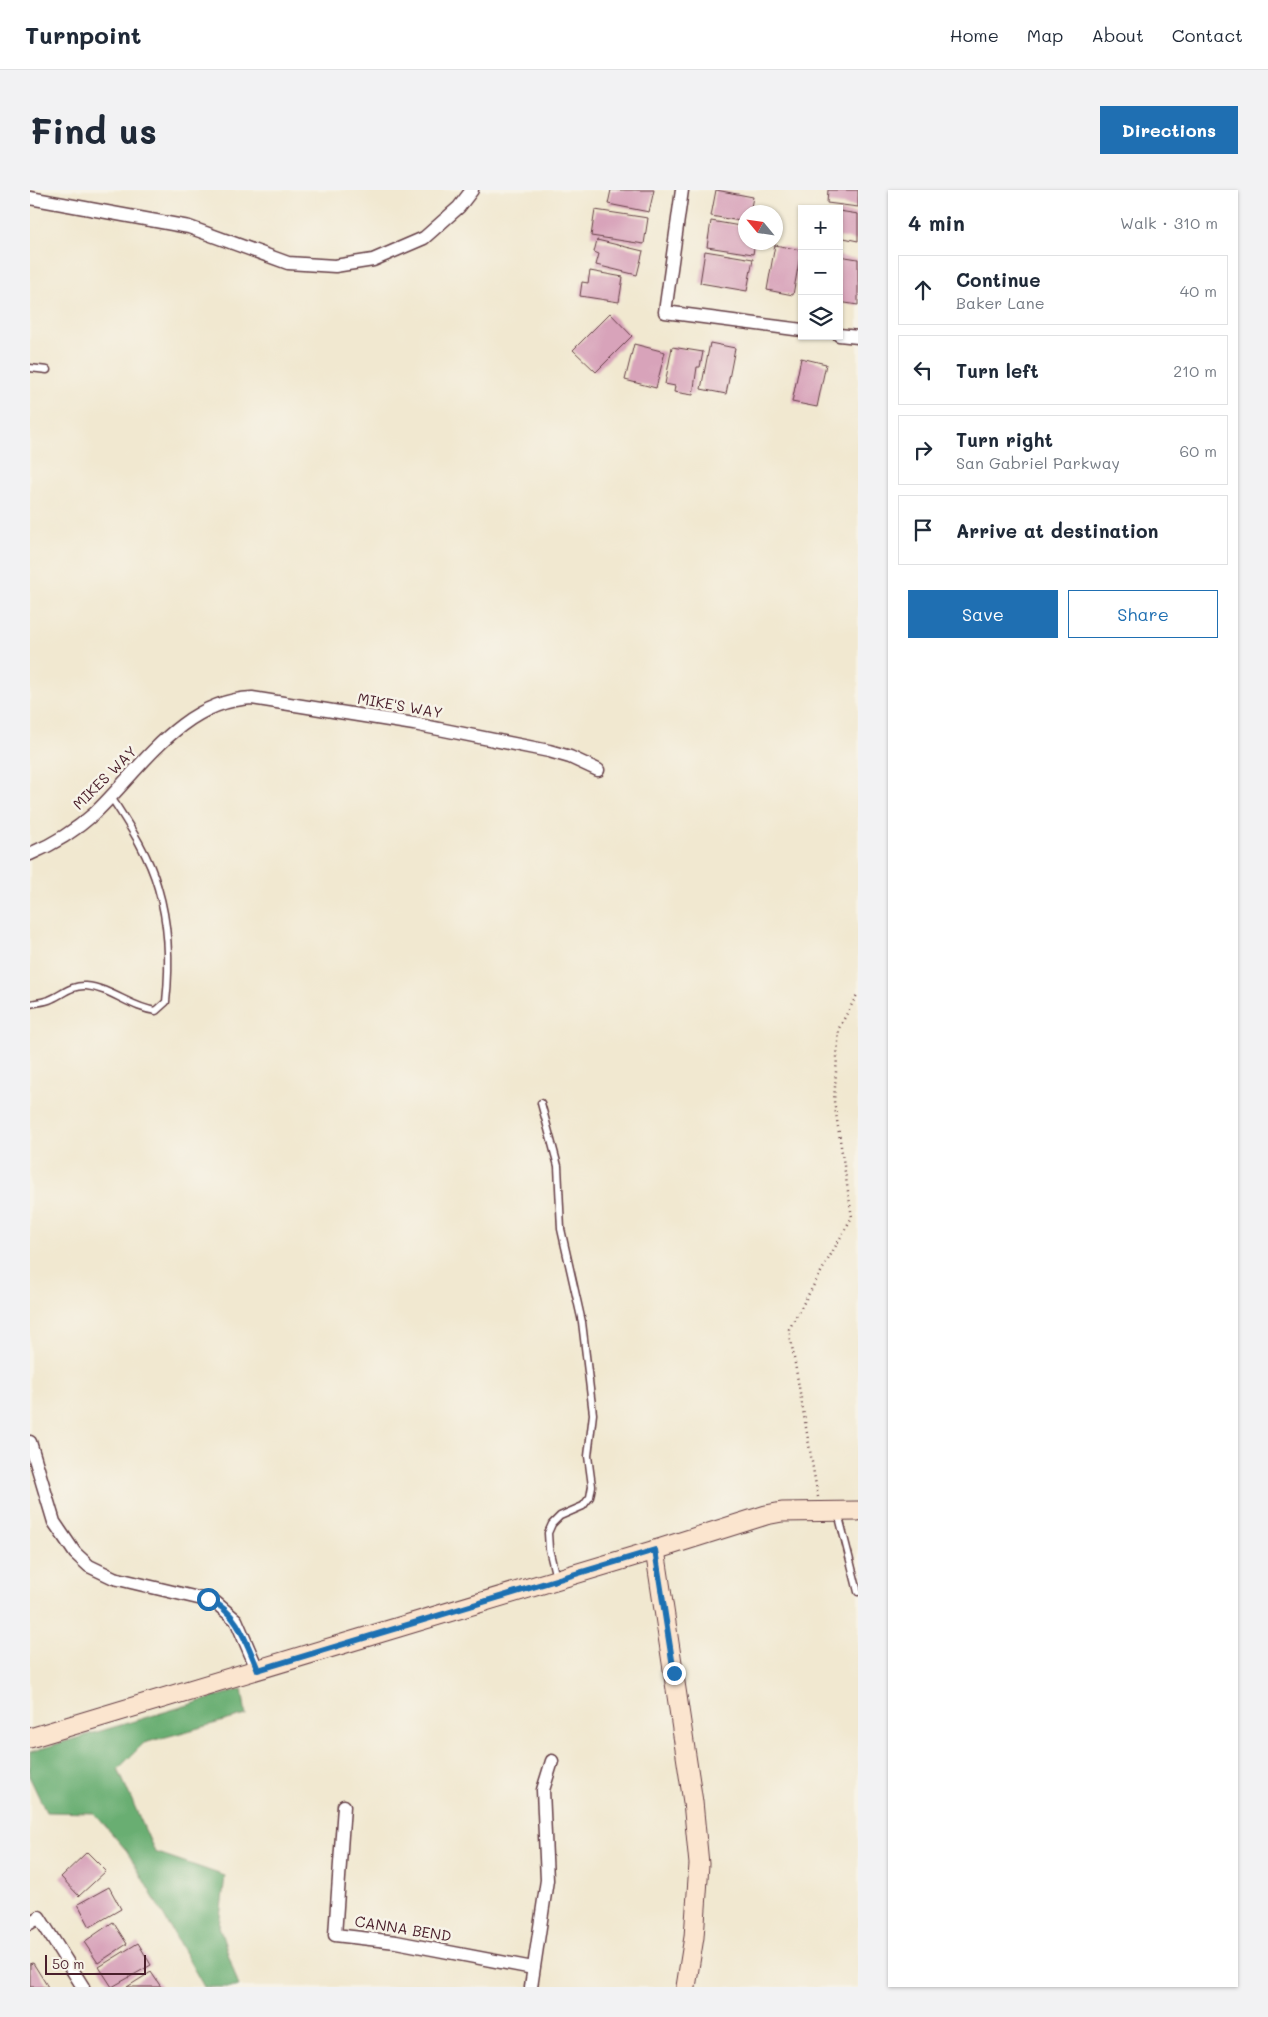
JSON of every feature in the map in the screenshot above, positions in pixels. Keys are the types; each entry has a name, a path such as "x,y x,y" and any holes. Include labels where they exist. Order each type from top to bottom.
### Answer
{"street":[{"path":"30,198 189,227 288,263 335,266 373,260 424,238 459,207 472,190"},
{"path":"682,190 665,312 798,329"},
{"path":"843,336 858,338"},
{"name":"MIKE'S WAY","path":"195,714 216,704 252,698 414,724 539,749 570,757 598,770"},
{"name":"MIKES WAY","path":"30,854 49,845 80,825 195,714"},
{"path":"30,1442 54,1522 63,1539 74,1553 89,1566 114,1578 215,1602 236,1620 258,1670"},
{"path":"30,1738 557,1580 766,1515 858,1511"},
{"path":"655,1550 694,1802 699,1864 694,1937 686,1987"},
{"path":"531,1987 547,1880 543,1790 552,1761"},
{"name":"CANNA BEND","path":"344,1806 335,1935 396,1942 534,1968"},
{"path":"35,1920 83,1987"}],"lane":[{"path":"30,368 47,370"},
{"path":"30,1004 50,999 65,990 85,986 123,998 142,1009 156,1011 166,1002 169,956 158,888 136,835 110,796"},
{"path":"541,1103 558,1166 561,1229 582,1322 593,1414 588,1456 592,1486 590,1497 583,1506 560,1516 552,1524 548,1533 549,1549 557,1580"},
{"path":"829,1511 858,1592"}],"path":[{"path":"829,1511 790,1329 852,1217 834,1101 839,1028 858,993"}],"green space":[{"path":"242,1689 246,1715 144,1743 118,1769 155,1852 225,1876 219,1926 239,1987 204,1987 127,1851 94,1813 46,1812 30,1778 30,1752"}],"building":[{"path":"611,190 654,190 649,212 608,204"},
{"path":"716,190 753,197 751,205 738,205 738,221 711,216"},
{"path":"828,190 858,190 858,207 827,203"},
{"path":"595,210 648,218 644,244 591,236"},
{"path":"843,212 858,214 858,241 843,238"},
{"path":"711,221 738,226 738,250 754,250 753,254 707,247"},
{"path":"597,240 643,251 637,275 596,265 599,254 594,252"},
{"path":"783,247 798,249 798,267 793,295 767,290 774,250 783,250"},
{"path":"705,251 753,259 747,291 700,283"},
{"path":"843,257 858,259 858,305 843,303"},
{"path":"590,271 623,277 619,302 580,296 582,282 588,283"},
{"path":"610,313 632,336 596,372 573,350"},
{"path":"710,343 735,348 726,394 701,389"},
{"path":"634,344 665,352 656,388 625,380"},
{"path":"672,347 703,352 700,367 697,367 693,395 674,392 675,386 665,384"},
{"path":"801,358 826,364 817,407 792,402"},
{"path":"87,1852 106,1871 79,1896 61,1877"},
{"path":"109,1887 121,1909 90,1927 78,1904"},
{"path":"113,1922 127,1944 98,1963 84,1942"},
{"path":"138,1943 151,1965 112,1987 99,1967"},
{"path":"33,1963 48,1987 30,1987 30,1964"},
{"path":"151,1972 161,1987 127,1987"}],"route":[{"path":"208,1599 226,1609 236,1620 258,1670 655,1550 674,1673"}]}
